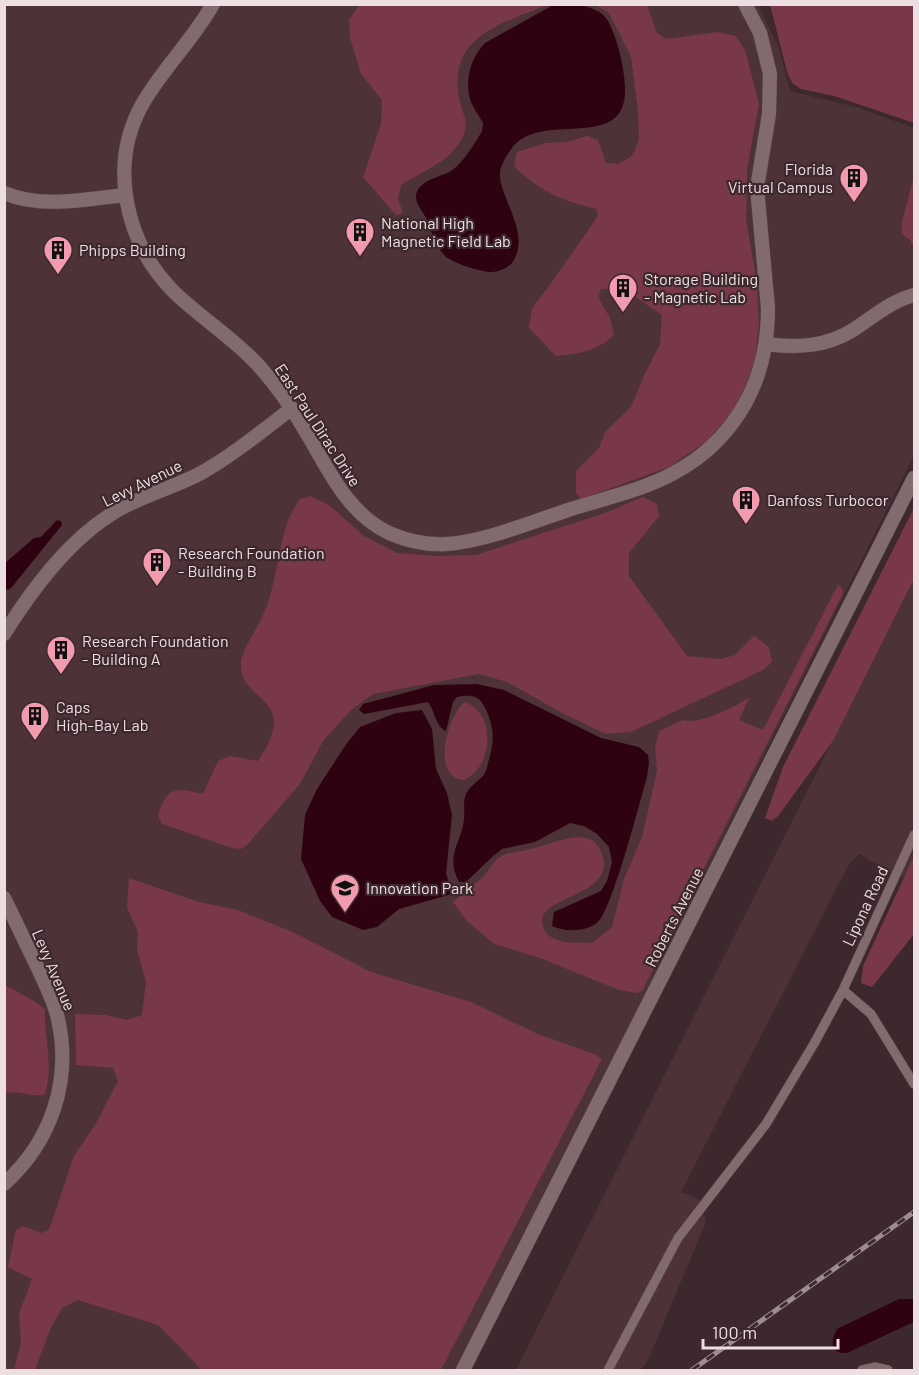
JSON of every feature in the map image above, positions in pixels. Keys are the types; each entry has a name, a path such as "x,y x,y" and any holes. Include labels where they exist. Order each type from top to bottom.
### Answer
{"street":[{"name":"East Paul Dirac Drive","path":"213,4 191,39 142,104 134,122 125,161 125,195 139,243 154,268 180,297 260,366 291,409 347,500 387,532 432,544 457,543 480,538 643,486 673,474 695,460 727,430 750,395 764,358 766,344 768,308 757,188 769,114 770,74 760,33 745,4"},
{"path":"4,193 47,202 125,195"},
{"path":"766,344 803,346 829,342 896,302 915,295"},
{"name":"Levy Avenue","path":"7,625 67,551 96,525 142,497 180,483 220,462 291,409"},
{"name":"Roberts Avenue","path":"463,1371 915,478"},
{"name":"Lipona Road","path":"608,1371 678,1238 766,1124 815,1042 843,990 915,835"},
{"name":"Levy Avenue","path":"4,898 55,1007 63,1058 59,1092 48,1127 31,1156 4,1184"},
{"path":"843,990 871,1014 915,1084"},
{"path":"862,1371 875,1367 888,1371"}],"shaded area":[{"path":"555,4 591,8 604,15 608,21 618,45 623,70 625,87 622,108 613,120 598,126 542,132 525,137 512,148 505,158 500,177 518,236 517,254 510,265 497,271 488,272 467,267 448,258 442,252 418,205 416,195 418,189 427,181 455,168 467,155 482,131 483,123 471,102 468,86 472,63 480,49 485,43"},
{"name":"Innovation Park","path":"5,5 758,5 779,48 790,91 856,107 914,128 914,455 457,1370 5,1370"},
{"path":"359,5 547,5 496,26 470,46 462,60 458,77 459,98 466,124 464,135 448,156 401,185 398,199 403,213 396,215 363,177 381,124 382,100 361,74 350,38 349,20"},
{"path":"595,5 647,5 657,33 666,39 717,32 736,36 745,50 759,104 747,169 746,219 757,284 759,327 754,365 735,409 707,441 669,467 581,499 576,493 576,471 599,448 605,432 631,407 660,344 662,315 622,288 601,289 598,297 610,318 614,335 594,348 580,353 556,356 529,328 532,308 598,216 596,209 551,194 532,182 514,166 517,152 546,143 567,142 587,136 598,140 606,163 618,164 632,156 639,140 631,57 609,13"},
{"path":"770,5 914,5 914,123 834,96 801,89 793,84 788,75"},
{"path":"914,176 914,248 910,240 902,234 902,222"},
{"path":"310,496 329,505 364,536 397,553 438,556 476,555 605,513 643,497 657,504 659,516 629,553 629,576 687,656 721,659 735,655 754,636 769,647 772,662 763,670 631,732 606,734 564,714 507,682 479,674 373,694 351,710 323,741 300,784 248,844 241,849 162,824 158,816 169,794 179,790 203,794 218,761 230,756 258,761 270,739 274,723 272,712 249,686 243,676 241,662 267,606 289,517 300,499"},
{"path":"914,508 914,579 833,741 778,816 772,821 765,818 783,767"},
{"path":"57,520 61,521 62,525 12,587 8,590 5,588 5,563 34,538 41,537"},
{"path":"914,579 914,856 904,878 860,854 849,864 681,1192 699,1199 706,1222 648,1360 641,1370 516,1370"},
{"path":"838,585 843,589 842,595 642,991 637,993 619,990 540,958 494,944 467,921 453,902 485,875 500,857 561,840 582,837 598,846 603,857 603,871 597,881 586,889 550,908 543,916 543,926 551,937 557,940 592,943 612,927 624,879 642,837 657,771 655,748 659,731 683,720 698,720 717,714 749,698 739,720 763,730"},
{"path":"477,684 504,690 601,738 639,747 648,755 647,777 618,878 603,914 592,926 574,930 552,926 554,912 601,891 607,881 612,862 609,847 597,834 584,826 570,823 535,842 502,849 466,882 459,882 453,864 464,820 465,797 470,788 485,773 492,742 489,717 481,701 471,696 457,697 453,702 446,731 437,722 428,702 364,714 359,710 363,704 434,685"},
{"path":"465,702 475,708 482,717 487,741 481,764 464,780 454,777 448,770 445,750 446,739 454,717"},
{"path":"422,710 432,729 436,769 447,793 452,815 446,873 452,894 399,909 377,927 363,930 332,917 320,901 301,859 305,815 317,789 360,727 396,713"},
{"path":"914,856 914,934 872,987 861,983 863,966"},
{"path":"129,878 199,902 238,910 293,932 371,972 471,1002 538,1034 602,1059 441,1370 202,1370 158,1325 78,1300 62,1308 50,1330 35,1370 14,1370 21,1343 19,1314 32,1279 8,1267 16,1230 22,1226 41,1233 49,1230 74,1156 95,1125 118,1081 113,1068 76,1065 75,1014 105,1015 127,1020 142,1015 146,982 137,950 138,932 127,908"},
{"path":"5,985 45,1009 49,1073 45,1095 5,1093"},
{"path":"899,1299 914,1299 914,1322 847,1353 841,1353 835,1349 833,1338 837,1329"}],"railway":[{"path":"692,1370 914,1212"}],"place":[{"name":"Florida Virtual Campus","path":"854,204"},
{"name":"National High Magnetic Field Lab","path":"360,258"},
{"name":"Phipps Building","path":"58,276"},
{"name":"Storage Building - Magnetic Lab","path":"623,314"},
{"name":"Danfoss Turbocor","path":"746,526"},
{"name":"Research Foundation - Building B","path":"157,588"},
{"name":"Research Foundation - Building A","path":"61,676"},
{"name":"Caps High-Bay Lab","path":"35,742"},
{"name":"Innovation Park","path":"345,914"}]}
